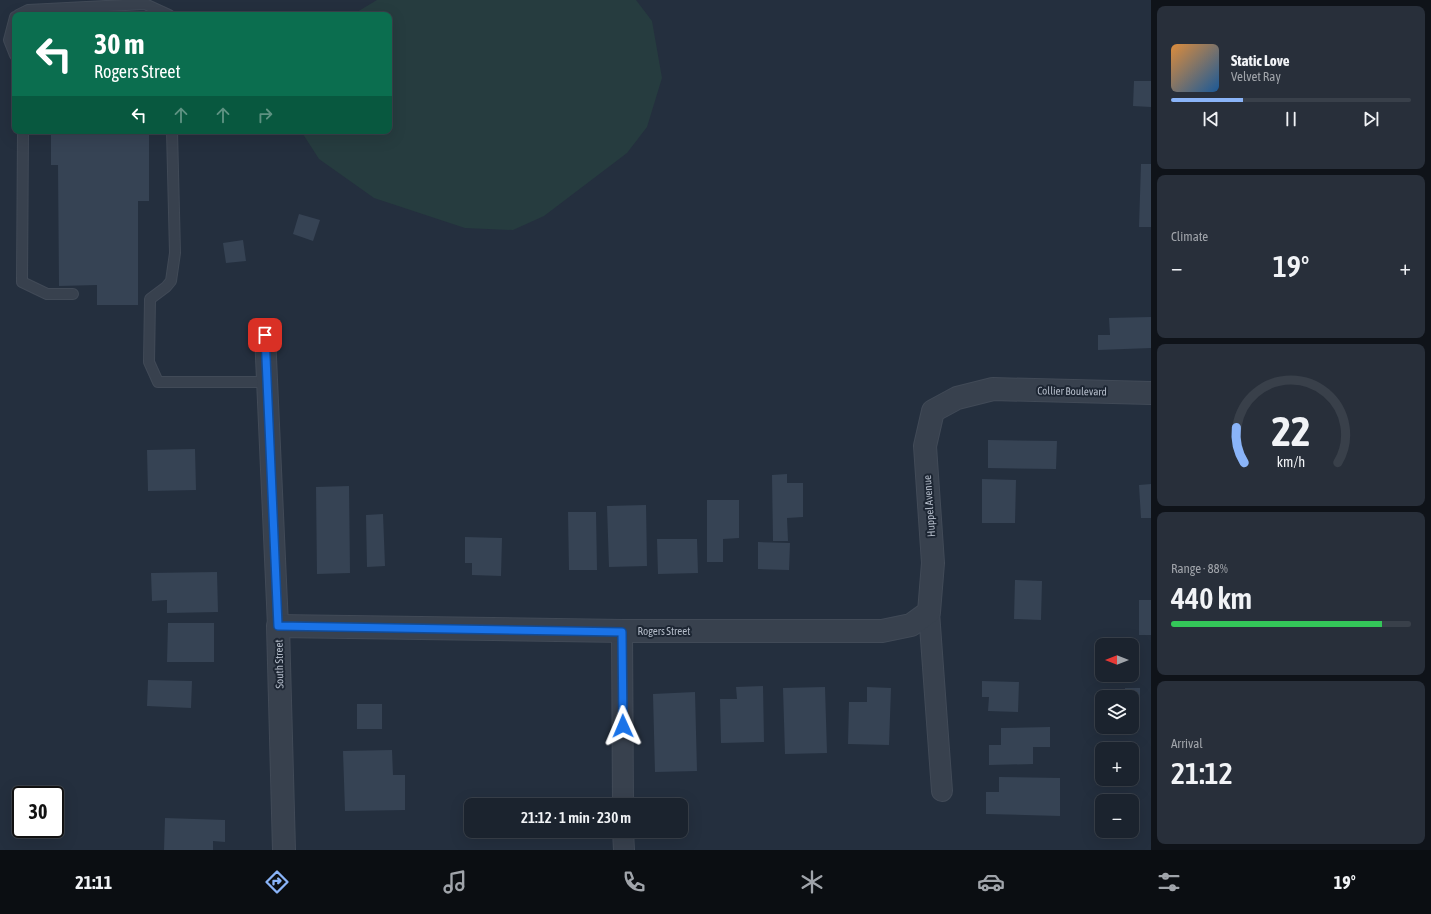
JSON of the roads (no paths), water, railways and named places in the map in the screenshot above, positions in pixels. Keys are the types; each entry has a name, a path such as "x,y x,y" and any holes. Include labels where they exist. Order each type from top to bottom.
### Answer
{"street":[{"name":"South Street","path":"265,335 278,626 284,850"},
{"name":"Collier Boulevard","path":"992,389 1151,393"},
{"name":"Huppel Avenue","path":"929,612 933,563 925,446 933,411 957,398 992,389"},
{"name":"Rogers Street","path":"278,626 622,632 882,632 911,625 929,612"},
{"path":"929,612 942,791"},
{"path":"622,632 623,798"},
{"path":"624,838 624,850"}],"lane":[{"path":"24,12 28,10 145,4 162,12"},
{"path":"12,28 9,40 12,48"},
{"path":"23,134 22,282 47,294 73,294"},
{"path":"172,134 175,253 171,281 166,287 150,299 149,362 158,382 267,382"}]}
